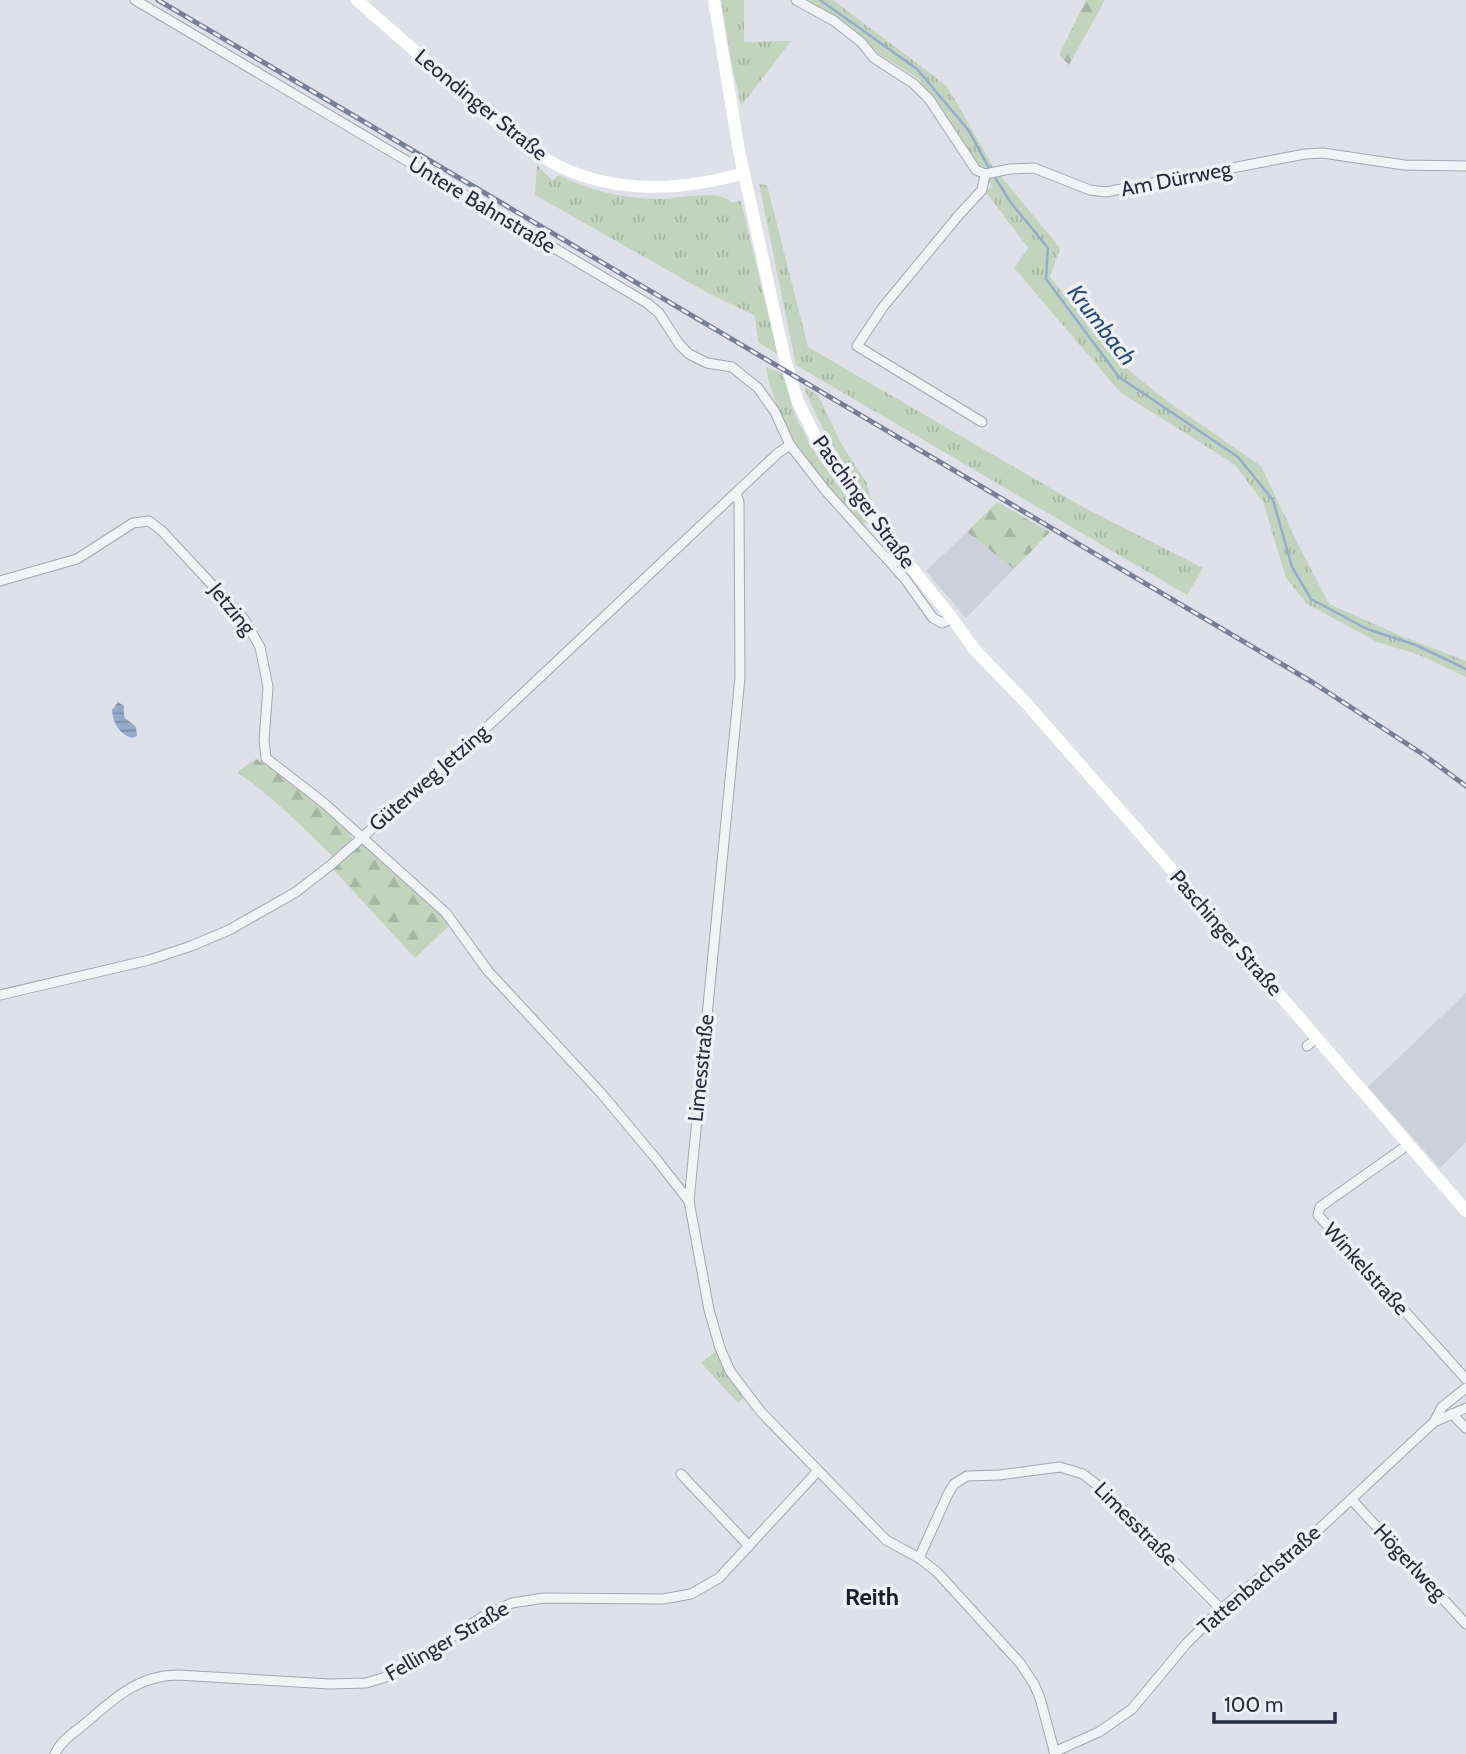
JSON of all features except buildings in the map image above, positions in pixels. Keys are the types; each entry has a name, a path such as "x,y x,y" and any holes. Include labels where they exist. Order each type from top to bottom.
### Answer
{"street":[{"name":"Untere Bahnstraße","path":"135,0 647,303 659,313 679,344 689,354 707,363 732,367 758,388 775,412 789,446 842,510 905,579 933,618 942,623 952,618"},
{"name":"Leondinger Straße","path":"357,0 514,137 557,165 598,180 637,187 681,186 744,173"},
{"name":"Paschinger Straße","path":"714,0 744,173 786,360 806,419 823,452 952,618 980,643 1027,704 1252,963 1312,1043 1341,1069 1376,1116 1418,1156 1466,1210"},
{"path":"796,0 834,21 861,42 874,58 914,84 929,99 976,170 985,174 982,190 957,216 883,307 856,346 982,422"},
{"name":"Am Dürrweg","path":"985,174 1022,167 1034,168 1090,190 1106,192 1306,154 1333,154 1412,165 1466,166"},
{"name":"Güterweg Jetzing","path":"0,995 149,960 221,934 256,917 296,892 535,684 778,453 789,446"},
{"name":"Limesstraße","path":"736,493 739,502 740,677 689,1201 707,1301 724,1360 749,1398 817,1472 886,1540 919,1558 937,1572 1028,1674 1040,1698 1054,1753"},
{"name":"Jetzing","path":"0,581 77,559 133,523 149,522 162,531 229,602 253,633 264,659 268,687 264,740 266,758 363,836"},
{"path":"363,836 446,913 488,971 601,1094 689,1201"},
{"name":"Winkelstraße","path":"1407,1145 1320,1207 1318,1215 1466,1379"},
{"path":"1434,1422 1442,1407 1466,1388"},
{"name":"Tattenbachstraße","path":"1054,1753 1099,1732 1132,1709 1186,1644 1221,1609 1352,1500 1434,1422 1466,1408"},
{"path":"1452,1414 1466,1428"},
{"name":"Limesstraße","path":"919,1558 948,1494 959,1480 972,1474 999,1475 1049,1467 1068,1468 1083,1474 1101,1488 1221,1609"},
{"name":"Fellinger Straße","path":"55,1754 62,1743 113,1698 136,1684 155,1677 178,1675 338,1684 372,1682 407,1667 502,1606 522,1600 663,1599 700,1590 719,1578 817,1472"},
{"path":"681,1474 749,1546"},
{"name":"Högerlweg","path":"1352,1500 1466,1624"}],"shaded area":[{"path":"967,532 1014,569 966,618 926,571"},
{"path":"1466,993 1466,1142 1440,1168 1368,1087"}],"green space":[{"path":"721,0 744,0 744,42 791,41 741,106 729,50"},
{"path":"808,0 833,0 947,86 994,168 1060,248 1050,277 1115,359 1167,401 1261,466 1329,604 1466,661 1466,677 1417,654 1377,642 1307,604 1286,578 1263,502 1234,464 1120,392 1014,268 1028,248 986,192 992,186 919,79 879,54 864,38"},
{"path":"1086,0 1105,0 1069,65 1059,55"},
{"path":"537,165 553,181 558,175 619,195 658,199 707,195 725,198 731,202 741,201 778,355 758,342 755,316 706,292 535,195"},
{"path":"759,184 767,185 808,347 1083,507 1203,568 1187,595 796,365"},
{"path":"766,367 784,374 801,427 826,470 867,521 861,525 802,452 779,412"},
{"path":"804,387 818,395 842,445 866,482 872,501 834,446"},
{"path":"997,502 1050,532 1014,569 967,532"},
{"path":"256,759 289,778 347,829 353,840 334,858 275,802 237,772"},
{"path":"361,844 368,844 452,923 415,958 332,868"},
{"path":"717,1350 744,1397 738,1403 701,1363"}],"water":[{"path":"118,702 124,706 125,717 136,727 137,736 127,736 115,724 112,710"}],"waterway":[{"name":"Krumbach","path":"820,0 917,69 969,131 990,170"},
{"name":"Krumbach","path":"994,176 1011,203 1048,248 1046,279 1119,377 1238,457 1273,500 1292,567 1311,599 1367,629 1416,645 1466,669"}],"railway":[{"path":"158,0 1312,682 1424,755 1466,786"}],"district":[{"name":"Reith","path":"872,1597"}]}
